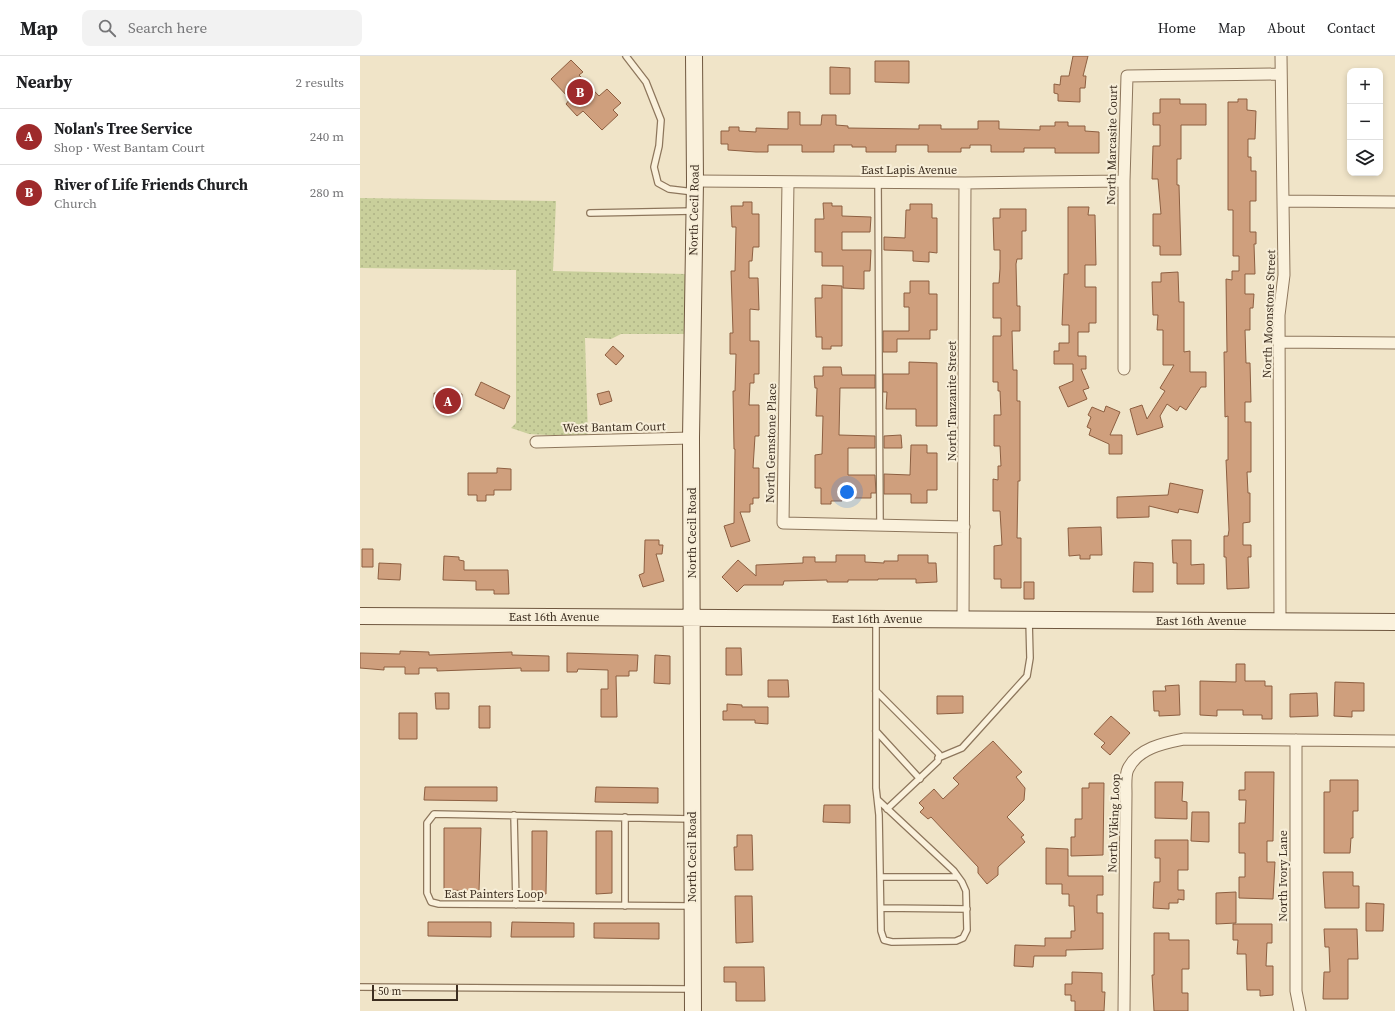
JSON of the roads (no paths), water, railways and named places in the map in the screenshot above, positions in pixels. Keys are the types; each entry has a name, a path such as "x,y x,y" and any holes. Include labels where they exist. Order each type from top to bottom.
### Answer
{"street":[{"name":"North Cecil Road","path":"693,1011 692,438 695,186 694,56"},
{"name":"North Moonstone Street","path":"1280,622 1280,315 1284,275 1281,56"},
{"name":"North Marcasite Court","path":"1124,369 1124,181 1127,76 1281,74"},
{"name":"East Lapis Avenue","path":"695,186 788,182 965,183 1124,181"},
{"name":"North Gemstone Place","path":"788,182 783,523 964,527"},
{"name":"North Tanzanite Street","path":"963,620 965,183"},
{"path":"1283,201 1395,202"},
{"path":"1280,342 1395,343"},
{"name":"West Bantam Court","path":"536,442 692,438"},
{"name":"East 16th Avenue","path":"360,616 1395,622"},
{"name":"North Viking Loop","path":"1124,1011 1126,793 1128,769 1142,754 1160,744 1184,739 1395,741"},
{"name":"North Ivory Lane","path":"1296,740 1296,991 1300,1011"}],"lane":[{"path":"626,56 646,82 661,120 659,146 654,168 658,183 669,189 695,186"},
{"path":"878,182 880,525"},
{"path":"590,213 694,210"},
{"path":"876,619 876,731 881,931 884,940 892,942 956,941 963,938 967,930 966,892 958,877 878,800"},
{"path":"938,758 962,748 1027,676 1030,658 1029,620"},
{"path":"876,691 939,754 938,761 887,809"},
{"path":"876,731 920,779"},
{"name":"East Painters Loop","path":"692,818 434,814 427,822 427,893 431,902 439,904 693,906"},
{"path":"514,816 516,905"},
{"path":"625,817 625,906"},
{"path":"880,877 958,877"},
{"path":"881,908 967,909"},
{"path":"360,987 693,989"}],"place":[{"name":"River of Life Friends Church","path":"580,92"},
{"name":"Nolan's Tree Service","path":"448,401"}]}
